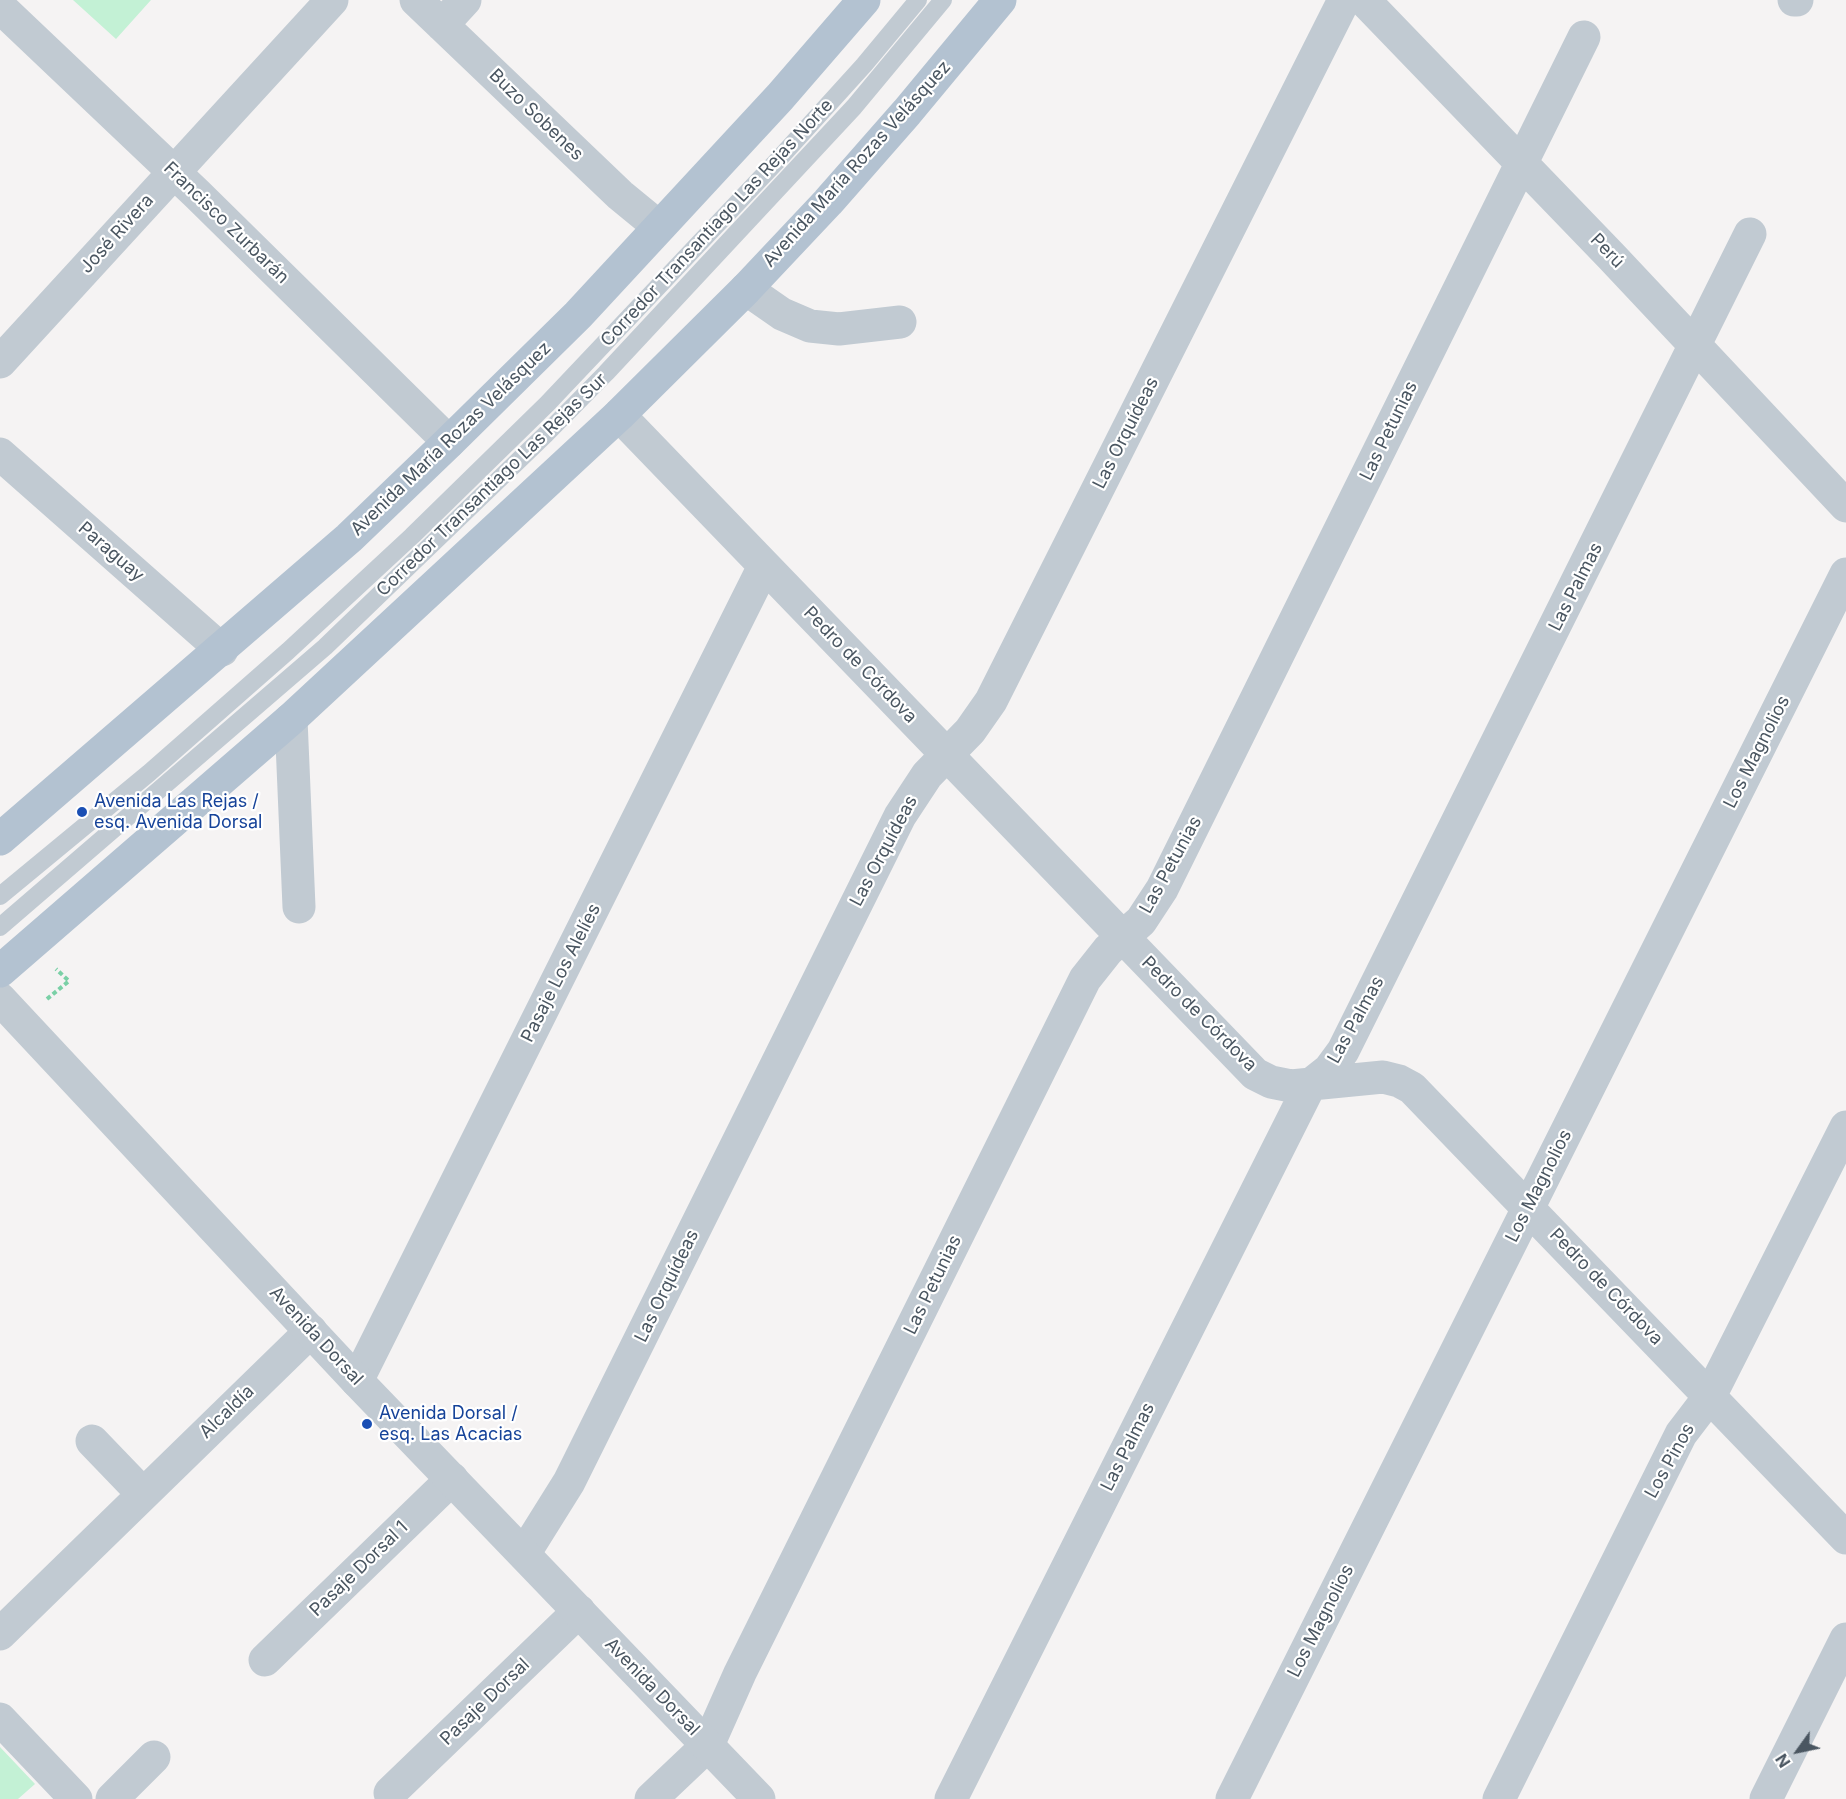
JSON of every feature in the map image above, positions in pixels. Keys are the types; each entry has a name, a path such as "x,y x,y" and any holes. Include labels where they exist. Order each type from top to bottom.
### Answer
{"main road":[{"name":"Avenida María Rozas Velásquez","path":"0,971 291,719 619,415 746,289 907,112 1000,0"},
{"name":"Avenida María Rozas Velásquez","path":"0,839 222,650 349,538 449,442 578,315 659,227 851,5"}],"street":[{"name":"José Rivera","path":"0,362 332,0"},
{"name":"Buzo Sobenes","path":"416,0 620,195 659,227"},
{"path":"442,25 465,0"},
{"name":"Las Orquídeas","path":"524,1554 569,1482 900,816 927,775 970,731 991,701 1344,0"},
{"name":"Perú","path":"1364,0 1522,163 1846,506"},
{"name":"Francisco Zurbarán","path":"0,7 173,172 449,442"},
{"name":"Las Petunias","path":"708,1745 740,1673 1086,979 1108,950 1141,921 1162,889 1584,37"},
{"name":"Las Palmas","path":"951,1799 1310,1085 1329,1070 1343,1051 1750,234"},
{"path":"746,289 782,314 810,326 839,329 900,322"},
{"name":"Pedro de Córdova","path":"619,415 1256,1074 1271,1082 1291,1086 1383,1077 1399,1081 1412,1088 1846,1538"},
{"name":"Paraguay","path":"0,454 222,650"},
{"name":"Pasaje Los Alelíes","path":"357,1380 764,566"},
{"name":"Los Magnolios","path":"1232,1799 1846,574"},
{"path":"291,719 299,907"},
{"name":"Avenida Dorsal","path":"0,999 357,1380 759,1799"},
{"name":"Los Pinos","path":"1499,1799 1682,1434 1710,1396 1846,1127"},
{"name":"Alcaldía","path":"2,1627 311,1331"},
{"path":"92,1442 143,1494"},
{"name":"Pasaje Dorsal 1","path":"266,1660 452,1479"},
{"name":"Pasaje Dorsal","path":"390,1793 579,1611"},
{"path":"1766,1799 1846,1639"},
{"path":"0,1719 76,1799"},
{"path":"651,1799 708,1745"},
{"path":"112,1799 154,1757"}],"lane":[{"name":"Corredor Transantiago Las Rejas Norte","path":"0,896 149,773 288,651 412,536 547,405 777,161 864,65 918,0"},
{"name":"Corredor Transantiago Las Rejas Sur","path":"0,927 325,646 546,434 606,373 854,107 943,0"}],"green space":[{"path":"73,0 151,0 116,39"},
{"path":"0,1747 35,1784 18,1799 0,1799"}],"place":[{"name":"Avenida Las Rejas / esq. Avenida Dorsal","path":"82,812"},
{"name":"Avenida Dorsal / esq. Las Acacias","path":"367,1424"}]}
